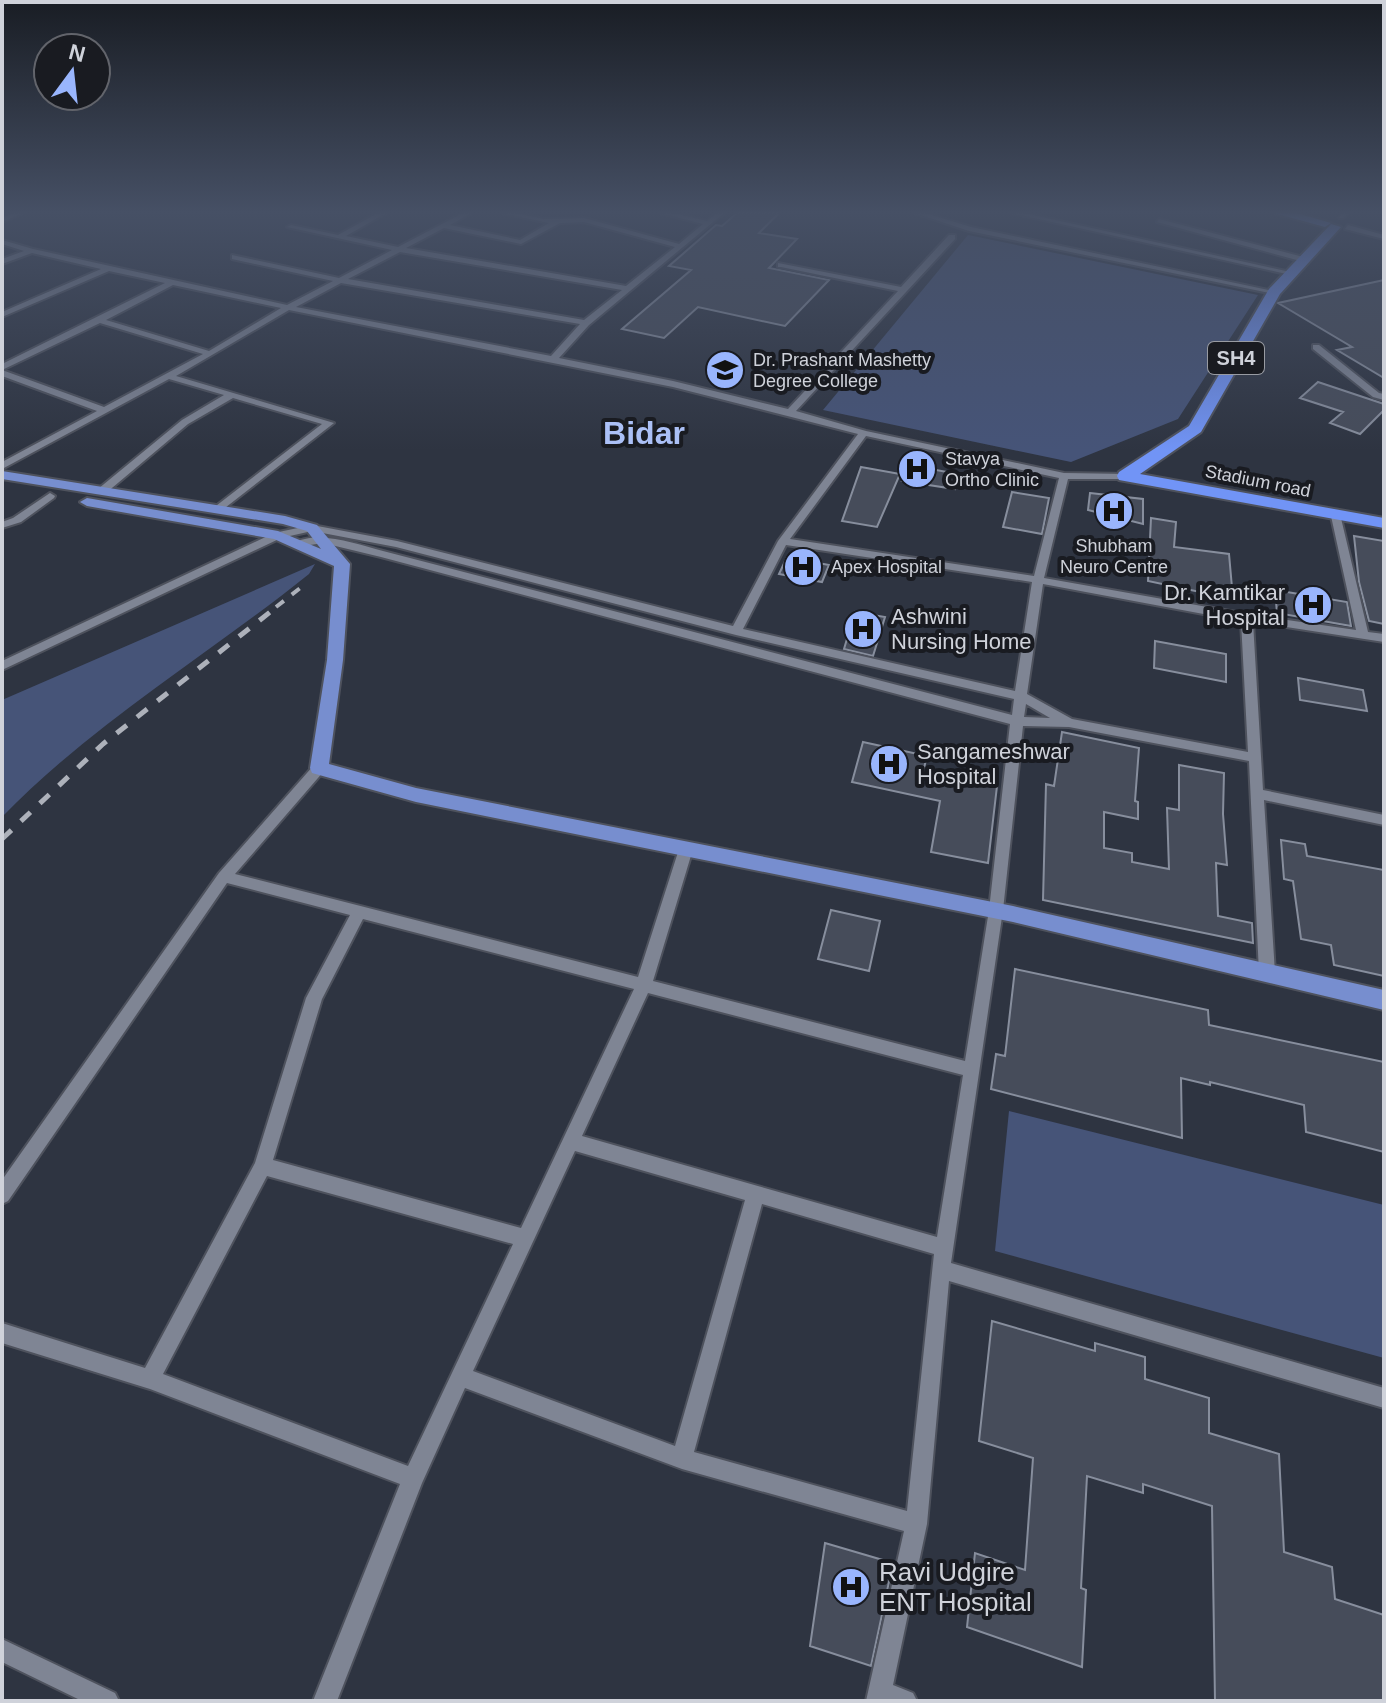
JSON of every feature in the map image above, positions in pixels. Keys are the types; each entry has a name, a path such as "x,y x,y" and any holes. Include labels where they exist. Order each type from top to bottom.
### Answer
{"highway":[{"name":"SH4","path":"1125,476 1195,429 1274,292"},
{"name":"Stadium road","path":"1125,476 1384,523"}],"main road":[{"path":"2,475 285,520 317,534 342,564 335,660 319,768 416,795 996,910 1384,1000"},
{"path":"2,487 278,535 342,564"}],"street":[{"path":"2,315 53,292"},
{"path":"2,370 153,292"},
{"path":"219,292 553,359 791,411 864,433 1064,476 1125,476"},
{"path":"2,466 210,354 316,292"},
{"path":"411,292 586,323"},
{"path":"553,359 586,323 625,292"},
{"path":"791,411 902,292"},
{"path":"99,320 210,354"},
{"path":"1316,347 1376,395 1384,397"},
{"path":"2,370 103,410"},
{"path":"167,376 329,423 217,509"},
{"path":"102,491 185,422 231,395"},
{"path":"736,631 783,541 864,433"},
{"path":"905,1701 880,1697 916,1524 941,1269 996,910 1017,721 1038,580 1064,476"},
{"path":"2,525 17,520 50,496"},
{"path":"1336,516 1363,635"},
{"path":"2,666 278,535 317,534 397,544 736,631 1021,696 1069,723"},
{"path":"297,544 317,534 1017,721 1069,723 1255,758"},
{"path":"783,541 1384,638"},
{"path":"1247,618 1267,973"},
{"path":"2,1195 224,877 319,768"},
{"path":"1258,794 1384,820"},
{"path":"325,1701 413,1478 643,987 686,849"},
{"path":"224,877 972,1070"},
{"path":"150,1379 263,1166 314,998 359,912"},
{"path":"570,1141 945,1248"},
{"path":"263,1166 523,1238"},
{"path":"682,1459 756,1194"},
{"path":"941,1269 1384,1398"},
{"path":"2,1333 150,1379 413,1478"},
{"path":"460,1376 682,1459 916,1524"},
{"path":"2,1650 107,1701"}],"shaded area":[{"path":"920,292 1246,292 1258,295 1178,419 1071,462 823,410"},
{"path":"315,564 309,574 270,604 112,720 2,817 2,700"},
{"path":"1009,1111 1384,1205 1384,1358 995,1251"}],"building":[{"path":"665,292 817,292 785,326 698,307 664,338 622,329"},
{"path":"1327,292 1384,292 1384,378 1337,350 1352,347 1278,303"},
{"path":"1318,382 1384,404 1384,410 1360,434 1330,423 1343,412 1300,398"},
{"path":"909,465 958,474 955,489 902,481"},
{"path":"861,467 900,474 877,527 842,521"},
{"path":"1012,492 1049,498 1042,534 1003,527"},
{"path":"1090,493 1143,499 1143,524 1088,510"},
{"path":"1151,518 1176,522 1174,547 1229,554 1233,599 1148,581"},
{"path":"1354,536 1384,541 1384,624 1369,621 1359,582"},
{"path":"787,557 829,565 822,582 779,574"},
{"path":"1275,590 1347,602 1351,626 1277,613"},
{"path":"855,612 885,617 873,656 844,649"},
{"path":"1155,641 1226,654 1226,682 1154,668"},
{"path":"1298,678 1363,690 1367,711 1300,700"},
{"path":"1062,732 1139,748 1135,801 1138,802 1138,819 1104,812 1104,848 1132,853 1132,862 1169,869 1167,808 1179,810 1179,765 1224,773 1227,865 1216,863 1218,916 1252,923 1253,943 1043,900 1046,784 1054,786"},
{"path":"863,742 927,756 923,772 997,786 988,863 931,852 940,801 852,782"},
{"path":"1281,840 1305,844 1307,856 1384,870 1384,976 1334,965 1331,945 1301,939 1293,881 1284,879"},
{"path":"831,910 880,921 869,971 818,959"},
{"path":"1015,969 1208,1010 1209,1025 1384,1062 1384,1152 1306,1132 1304,1105 1210,1082 1210,1085 1181,1078 1182,1138 991,1089 996,1054 1005,1056"},
{"path":"992,1321 1095,1351 1095,1343 1145,1357 1145,1379 1209,1398 1209,1433 1279,1454 1284,1552 1332,1567 1335,1599 1384,1615 1384,1701 1215,1701 1212,1506 1143,1484 1143,1493 1087,1476 1081,1588 1086,1590 1082,1667 967,1627 975,1553 1025,1570 1033,1458 979,1441"},
{"path":"825,1543 893,1563 871,1666 810,1646"}],"railway":[{"path":"276,607 304,585"},
{"path":"2,839 103,744 279,605"}],"place":[{"name":"Dr. Prashant Mashetty Degree College","path":"725,370"},
{"name":"Stavya Ortho Clinic","path":"917,469"},
{"name":"Shubham Neuro Centre","path":"1114,511"},
{"name":"Apex Hospital","path":"803,567"},
{"name":"Dr. Kamtikar Hospital","path":"1313,605"},
{"name":"Ashwini Nursing Home","path":"863,629"},
{"name":"Sangameshwar Hospital","path":"889,764"},
{"name":"Ravi Udgire ENT Hospital","path":"851,1587"}],"district":[{"name":"Bidar","path":"644,433"}]}
